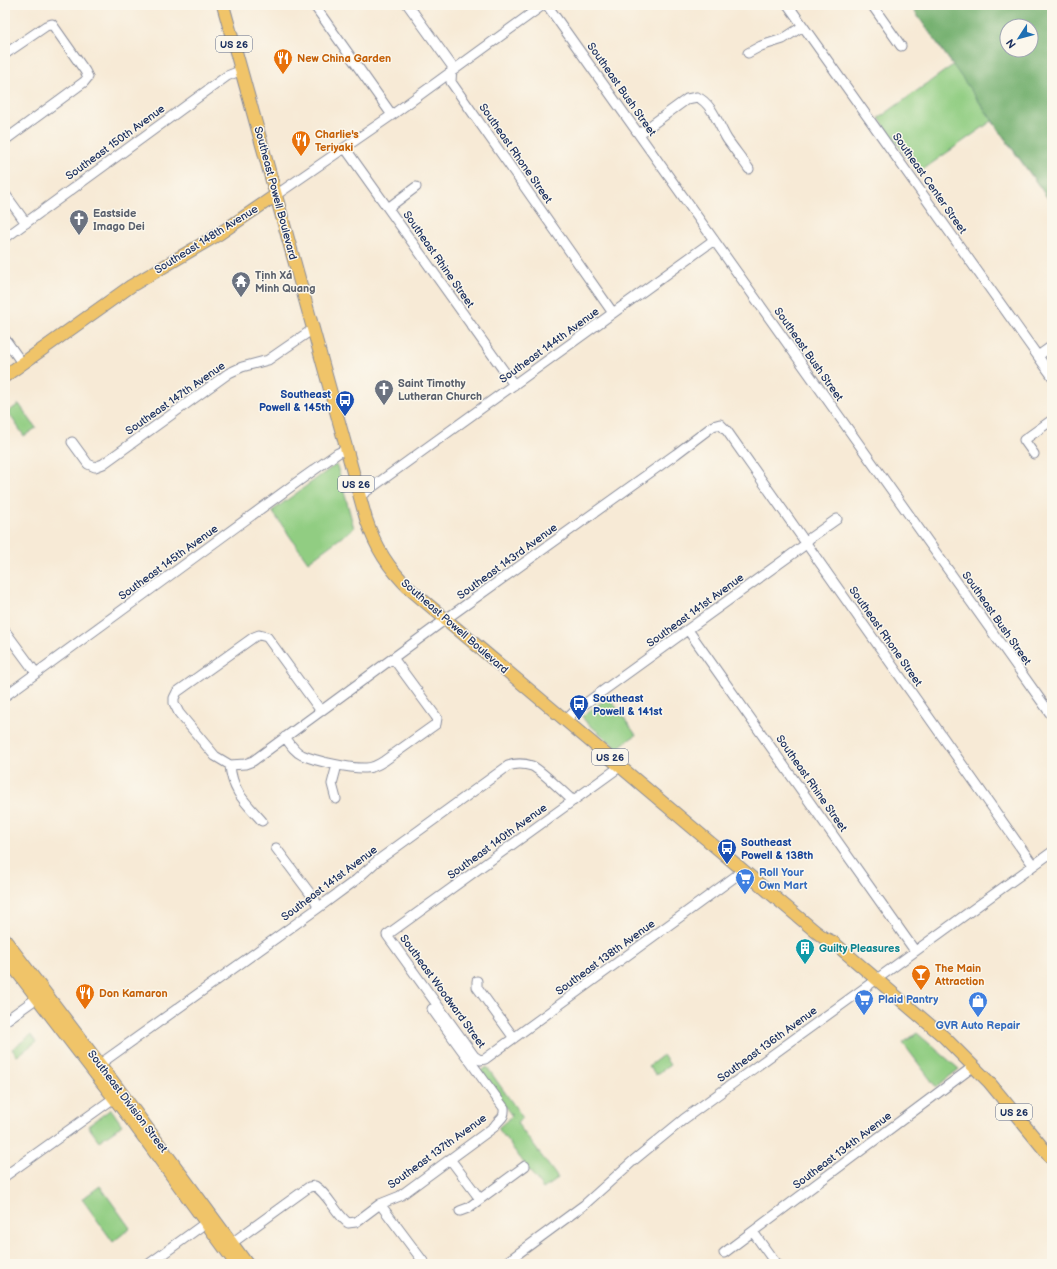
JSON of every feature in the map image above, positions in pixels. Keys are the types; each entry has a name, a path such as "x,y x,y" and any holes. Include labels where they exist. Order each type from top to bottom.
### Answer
{"main road":[{"name":"Southeast Powell Boulevard","path":"223,5 360,496 371,533 377,547 388,564 406,585 824,938 833,942 874,981 944,1037 974,1066 1052,1159"},
{"name":"Southeast 148th Avenue","path":"5,376 131,286 223,231 276,195"},
{"name":"Southeast Division Street","path":"5,940 96,1066 114,1098 210,1220 232,1243 247,1264"},
{"name":"Southeast Division Street","path":"5,956 37,998 140,1117 210,1220 236,1264"},
{"path":"114,1098 118,1096 131,1112 140,1117"}],"street":[{"path":"314,5 392,115"},
{"name":"Southeast 148th Avenue","path":"276,195 392,115 543,5"},
{"name":"Southeast Bush Street","path":"547,5 1052,716"},
{"name":"Southeast Center Street","path":"788,5 1052,376"},
{"path":"872,5 901,46"},
{"name":"Southeast Rhone Street","path":"413,7 452,66 451,82 613,313"},
{"path":"5,54 46,26 52,24 88,77 84,82 5,140"},
{"path":"748,53 761,46 783,39 803,26"},
{"name":"Southeast 150th Avenue","path":"5,238 227,76 242,70"},
{"path":"638,134 688,99 697,97 704,102 721,125 728,140 749,169"},
{"name":"Southeast Rhine Street","path":"345,148 514,385"},
{"path":"388,208 416,187"},
{"path":"5,194 26,223"},
{"name":"Southeast 144th Avenue","path":"360,496 714,240"},
{"name":"Southeast 147th Avenue","path":"72,442 88,464 95,467 103,464 229,373 242,367 268,360 313,329"},
{"path":"5,339 22,363"},
{"path":"1038,356 1052,346"},
{"path":"1034,454 1024,440 1052,420"},
{"name":"Southeast Rhone Street","path":"718,424 722,425 727,431 1034,866"},
{"name":"Southeast 143rd Avenue","path":"230,765 242,765 253,761 446,619 718,424"},
{"name":"Southeast 145th Avenue","path":"5,696 300,480 338,453 347,449"},
{"name":"Southeast 141st Avenue","path":"566,720 575,711 802,547 810,538 837,519"},
{"name":"Southeast Rhine Street","path":"688,630 916,951"},
{"path":"5,631 36,673"},
{"path":"262,821 236,790 231,778 230,765 215,756 179,713 174,702 175,695 177,692 254,637 259,635 267,637 321,712"},
{"path":"285,737 291,746 301,755 337,765 366,768 375,766 436,724 436,718 393,658"},
{"name":"Southeast 141st Avenue","path":"96,1066 318,908 356,880 377,861 508,766 522,763 534,767 573,801"},
{"path":"336,799 332,784 337,765"},
{"name":"Southeast 140th Avenue","path":"387,935 621,766"},
{"path":"276,848 315,900 318,908"},
{"name":"Southeast 136th Avenue","path":"504,1264 576,1211 666,1132 1052,852"},
{"name":"Southeast 138th Avenue","path":"480,1060 485,1060 736,876 742,868"},
{"name":"Southeast Woodward Street","path":"387,935 474,1056 480,1060"},
{"path":"477,981 477,987 514,1038"},
{"path":"5,1021 37,998"},
{"name":"Southeast Woodward Street","path":"432,1009 504,1108 504,1113"},
{"name":"Southeast 134th Avenue","path":"724,1253 974,1066"},
{"path":"5,1176 114,1098"},
{"name":"Southeast 137th Avenue","path":"232,1243 309,1187 315,1186 321,1189 343,1219 348,1223 356,1222 380,1204 400,1196 494,1127 502,1118 504,1113"},
{"path":"450,1159 480,1199"},
{"path":"460,1211 468,1208 525,1166"},
{"path":"380,1204 425,1264"},
{"path":"149,1264 210,1220"},
{"path":"753,1232 776,1264"}],"green space":[{"path":"910,5 1052,5 1052,204 992,121 918,173 879,118 953,65"},
{"path":"910,5 1052,5 1052,204"},
{"path":"19,404 36,428 24,436 8,412"},
{"path":"335,465 337,466 354,528 308,562 272,511"},
{"path":"609,697 636,735 617,748 585,721 582,716"},
{"path":"917,1033 959,1069 936,1087 903,1043"},
{"path":"31,1035 36,1042 17,1056 12,1049"},
{"path":"663,1055 670,1065 656,1075 649,1066"},
{"path":"487,1067 523,1118 517,1123 558,1178 543,1189 498,1128 512,1116 480,1072"},
{"path":"111,1109 122,1125 99,1141 88,1126"},
{"path":"100,1186 130,1228 113,1242 82,1199"}],"place":[{"name":"New China Garden","path":"283,75"},
{"name":"Charlie's Teriyaki","path":"301,157"},
{"name":"Eastside Imago Dei","path":"79,236"},
{"name":"Tịnh Xá Minh Quang","path":"241,298"},
{"name":"Saint Timothy Lutheran Church","path":"384,406"},
{"name":"Southeast Powell & 145th","path":"345,417"},
{"name":"Southeast Powell & 141st","path":"579,721"},
{"name":"Southeast Powell & 138th","path":"727,865"},
{"name":"Roll Your Own Mart","path":"745,895"},
{"name":"Guilty Pleasures","path":"805,965"},
{"name":"The Main Attraction","path":"921,991"},
{"name":"Don Kamaron","path":"85,1010"},
{"name":"Plaid Pantry","path":"864,1016"},
{"name":"GVR Auto Repair","path":"978,1018"}]}
